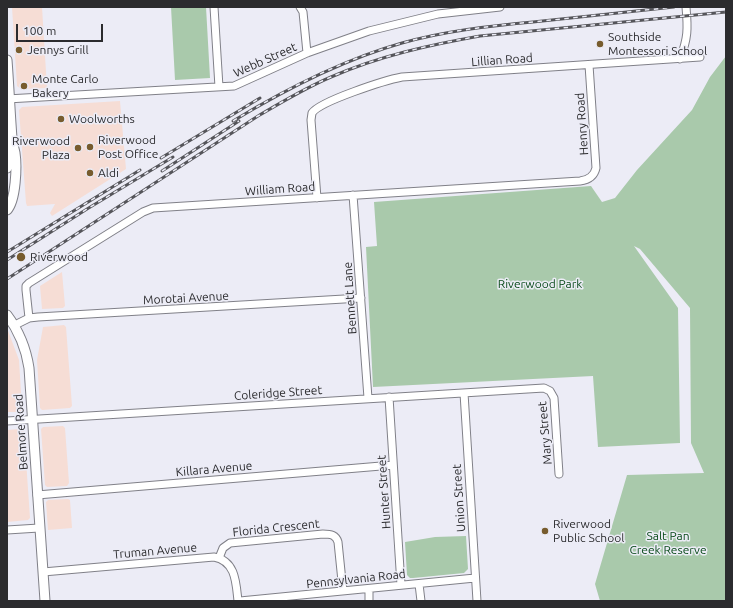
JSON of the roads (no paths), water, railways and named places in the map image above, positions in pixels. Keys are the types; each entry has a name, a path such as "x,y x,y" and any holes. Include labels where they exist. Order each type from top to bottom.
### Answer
{"main road":[{"path":"7,60 8,99 15,154 15,178 11,202 7,210"},
{"path":"7,168 12,139"},
{"name":"Belmore Road","path":"7,315 15,325 22,339 27,360 45,601"}],"street":[{"path":"214,7 219,87"},
{"path":"300,7 303,12 307,53"},
{"name":"Webb Street","path":"8,99 234,86 307,53 369,31 438,14 500,7"},
{"path":"680,59 687,40 688,29 686,7"},
{"name":"Lillian Road","path":"317,198 311,120 312,113 316,108 346,95 398,78 700,57"},
{"name":"Henry Road","path":"589,65 596,168 595,173 589,179"},
{"name":"William Road","path":"29,318 26,286 143,212 153,208 584,181 589,179"},
{"name":"Bennett Lane","path":"353,195 368,398"},
{"name":"Morotai Avenue","path":"15,325 29,318 361,298"},
{"name":"Coleridge Street","path":"7,421 539,388 550,391"},
{"name":"Mary Street","path":"550,391 554,398 559,474"},
{"name":"Union Street","path":"464,393 477,601"},
{"name":"Hunter Street","path":"389,397 401,585"},
{"name":"Killara Avenue","path":"37,495 393,465"},
{"path":"7,530 39,528"},
{"name":"Florida Crescent","path":"219,558 223,548 230,543 324,534 333,535 336,537 338,542 343,591"},
{"name":"Truman Avenue","path":"43,572 208,557 219,558"},
{"path":"219,558 229,565 234,572 239,601"},
{"name":"Pennsylvania Road","path":"239,601 301,598 343,591 475,578"},
{"path":"419,584 421,601"},
{"path":"369,589 369,601"}],"railway":[{"path":"233,121 315,76 358,58 402,43 451,32 484,27 674,7"},
{"path":"7,279 258,116 312,86 367,63 404,52 480,36 726,12"},
{"path":"161,158 260,98"},
{"path":"162,171 239,121"},
{"path":"7,260 173,157"},
{"path":"7,252 140,170"}],"place":[{"name":"Southside Montessori School","path":"600,44"},
{"name":"Jennys Grill","path":"19,50"},
{"name":"Monte Carlo Bakery","path":"24,86"},
{"name":"Woolworths","path":"61,119"},
{"name":"Riverwood Post Office","path":"90,147"},
{"name":"Riverwood Plaza","path":"78,148"},
{"name":"Aldi","path":"90,173"},
{"name":"Riverwood","path":"21,257"},
{"name":"Riverwood Public School","path":"545,531"}],"park label":[{"name":"Riverwood Park","path":"540,284"},
{"name":"Salt Pan Creek Reserve","path":"668,543"}]}
